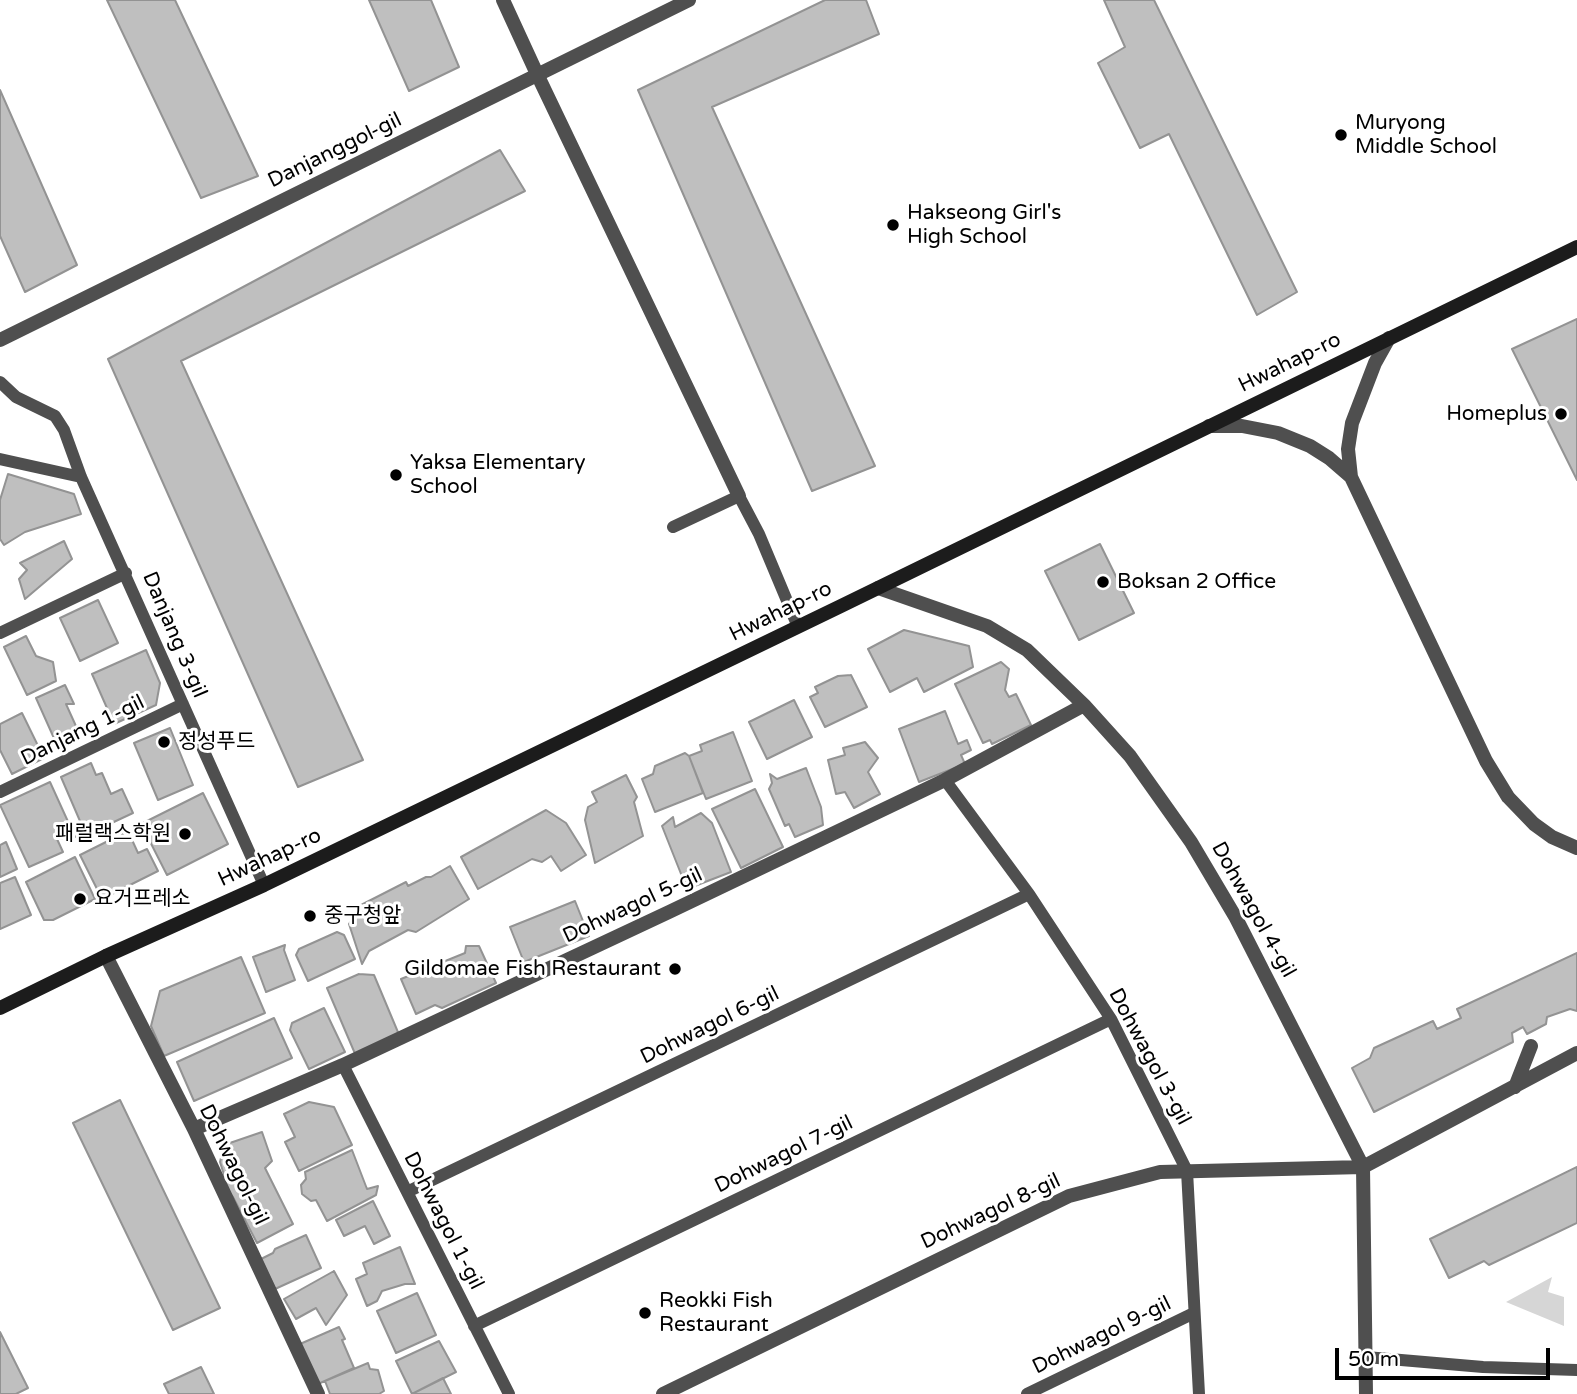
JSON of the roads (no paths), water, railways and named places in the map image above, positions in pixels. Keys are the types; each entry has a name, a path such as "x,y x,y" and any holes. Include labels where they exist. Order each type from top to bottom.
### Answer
{"main road":[{"name":"Hwahap-ro","path":"0,1008 106,956 264,885 1577,247"}],"street":[{"path":"502,0 739,496"},
{"name":"Danjanggol-gil","path":"0,340 689,0"},
{"path":"1389,338 1375,363 1352,423 1348,449 1350,477 1486,761 1508,796 1534,824 1552,838 1577,848"},
{"path":"1209,426 1242,426 1278,433 1310,446 1329,458 1350,477"},
{"name":"Dohwagol 4-gil","path":"878,588 987,626 1027,650 1084,705 1130,756 1191,842 1236,918 1363,1167 1366,1394"},
{"name":"Dohwagol 5-gil","path":"194,1129 343,1065 945,780 1084,705"},
{"name":"Dohwagol-gil","path":"106,956 194,1129 318,1394"},
{"path":"1514,1087 1531,1046"},
{"path":"1363,1167 1577,1053"},
{"name":"Dohwagol 8-gil","path":"663,1394 1069,1196 1160,1172 1363,1167"}],"lane":[{"name":"Danjang 3-gil","path":"0,382 16,397 55,416 64,430 81,477 264,885"},
{"path":"0,459 81,477"},
{"path":"673,527 739,496 759,534 798,626"},
{"path":"0,633 126,573"},
{"name":"Danjang 1-gil","path":"0,792 183,704"},
{"name":"Dohwagol 3-gil","path":"945,780 1029,894 1111,1019 1186,1171 1199,1394"},
{"name":"Dohwagol 6-gil","path":"407,1192 1029,894"},
{"name":"Dohwagol 7-gil","path":"474,1326 1111,1019"},
{"name":"Dohwagol 1-gil","path":"343,1065 509,1394"},
{"name":"Dohwagol 9-gil","path":"1027,1394 1194,1313"},
{"path":"1366,1357 1483,1367 1577,1370"}],"place":[{"name":"Muryong Middle School","path":"1341,135"},
{"name":"Hakseong Girl's High School","path":"893,225"},
{"name":"Homeplus","path":"1561,414"},
{"name":"Yaksa Elementary School","path":"396,475"},
{"name":"Boksan 2 Office","path":"1103,582"},
{"name":"정성푸드","path":"164,742"},
{"name":"패럴랙스학원","path":"185,834"},
{"name":"요거프레소","path":"80,899"},
{"name":"중구청앞","path":"310,916"},
{"name":"Gildomae Fish Restaurant","path":"675,969"},
{"name":"Reokki Fish Restaurant","path":"645,1313"}]}
